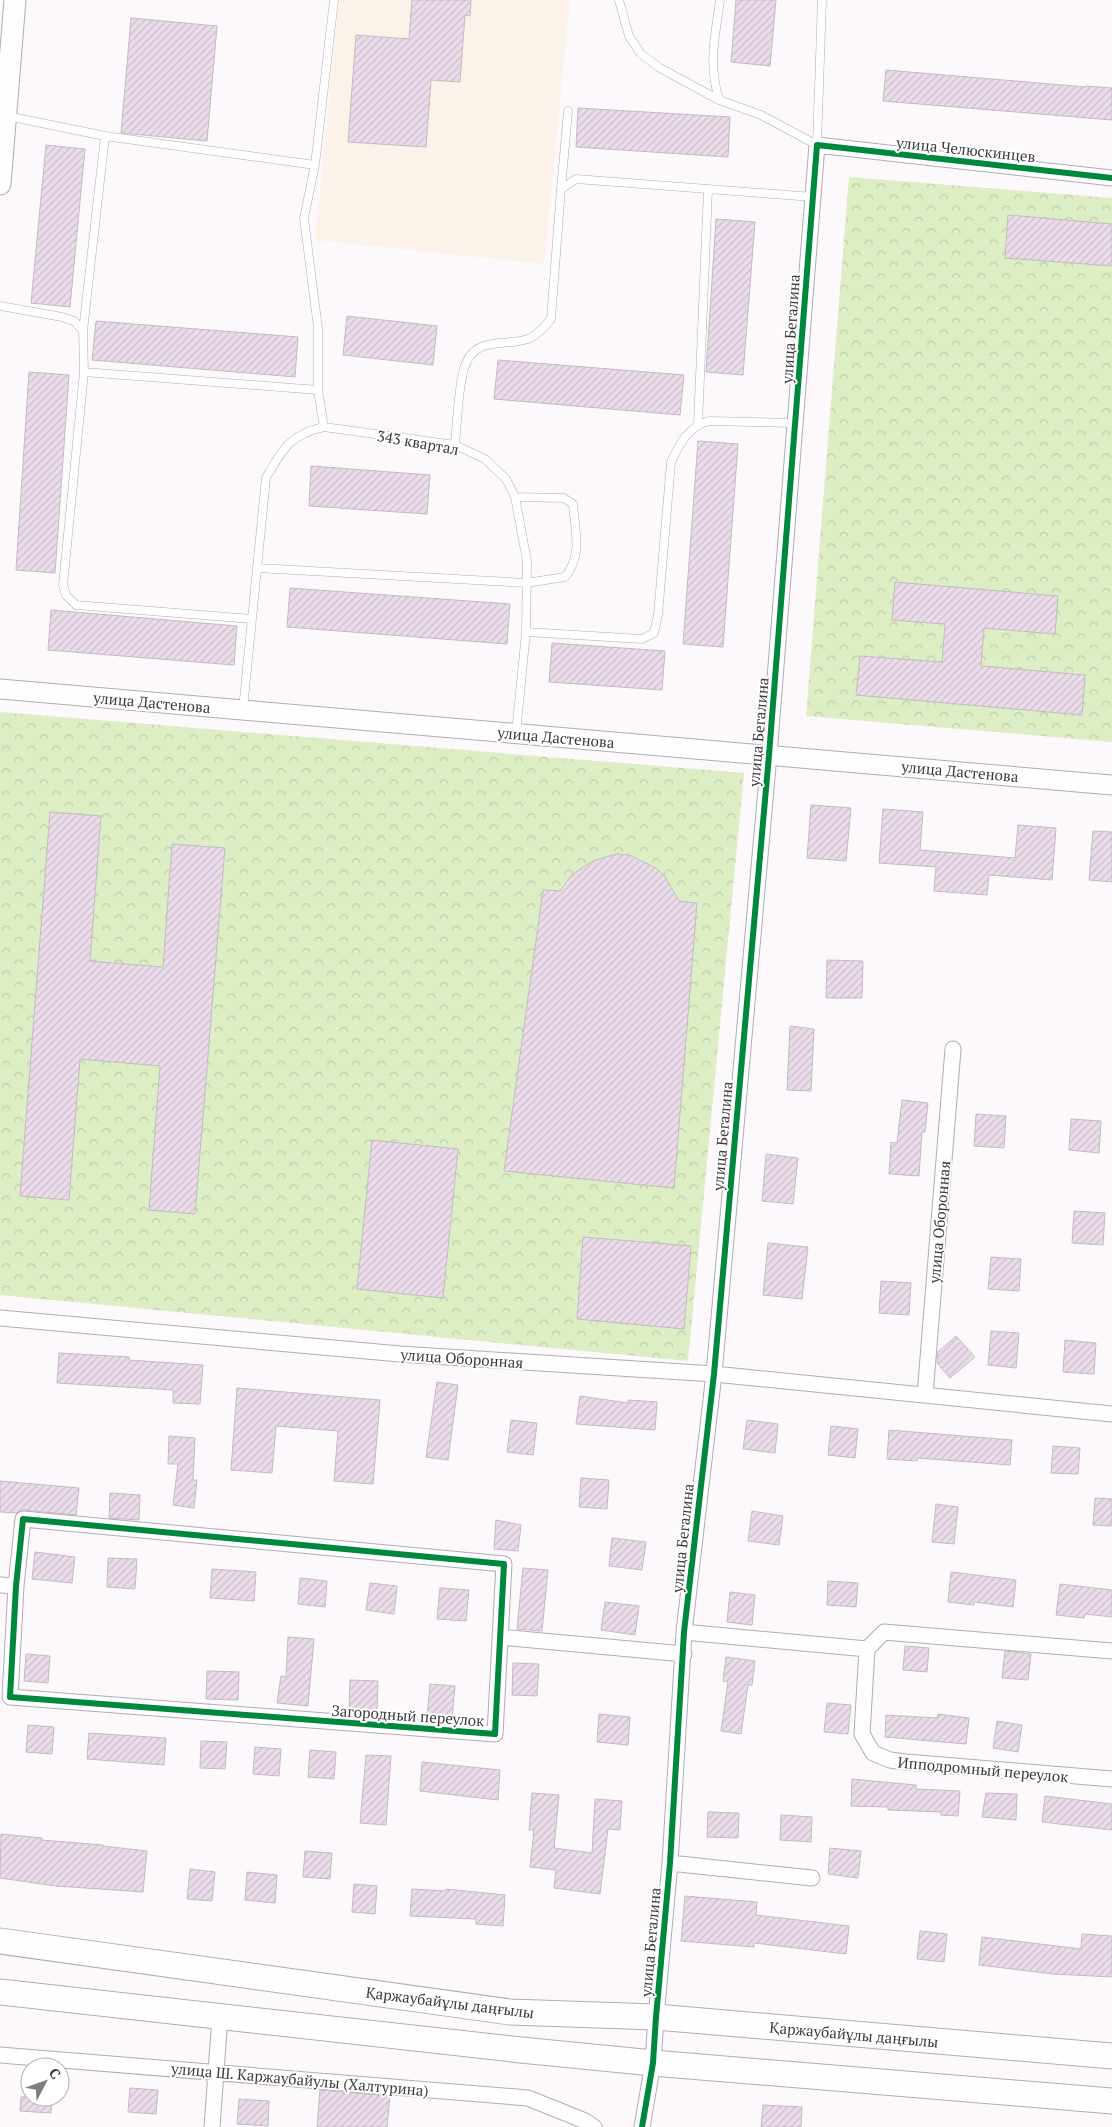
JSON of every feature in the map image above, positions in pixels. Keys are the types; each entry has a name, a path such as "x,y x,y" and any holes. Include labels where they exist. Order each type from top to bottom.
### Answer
{"highway":[{"name":"Қаржаубайұлы даңғылы","path":"0,1941 510,2012 656,2017 1112,2056"},
{"path":"0,1992 653,2063 1112,2102"}],"main road":[{"path":"0,184 15,0"}],"street":[{"name":"улица Челюскинцев","path":"817,145 1112,178"},
{"name":"улица Бегалина","path":"642,2127 653,2063 670,1863 684,1632 714,1374 769,755 817,145"},
{"name":"улица Дастенова","path":"0,689 1112,785"},
{"name":"улица Оборонная","path":"925,1395 954,1049"},
{"name":"улица Оборонная","path":"0,1318 400,1354 714,1374 1112,1414"},
{"name":"Загородный переулок","path":"23,1518 504,1564 495,1734 10,1697 16,1586 23,1518"},
{"path":"0,1585 16,1586"},
{"path":"684,1632 867,1649 884,1632 1112,1650"},
{"path":"500,1637 684,1654"},
{"name":"Ипподромный переулок","path":"867,1649 862,1734 873,1753 890,1760 906,1762 1112,1780"},
{"path":"670,1863 812,1878"},
{"path":"212,2127 220,2017"},
{"name":"улица Ш. Каржаубайулы (Халтурина)","path":"0,2054 528,2098 585,2121 594,2127"}],"lane":[{"path":"324,427 318,390 318,328 304,218 315,165 334,0"},
{"path":"619,0 629,36 641,54 660,68 719,100 769,119 817,145 822,0"},
{"path":"719,100 714,81 712,61 720,0"},
{"path":"455,445 464,368 472,353 486,344 528,339 543,329 552,319 568,111"},
{"path":"4,125 105,136 315,165"},
{"path":"105,136 83,331 84,372 63,585 66,595 76,605 252,619"},
{"path":"561,189 576,179 812,197"},
{"path":"698,424 708,190"},
{"path":"0,306 62,317 74,321 83,331"},
{"path":"84,372 318,390"},
{"path":"526,632 642,639 654,633 658,615 671,462 680,441 698,424 709,421 795,423"},
{"name":"343 квартал","path":"257,568 266,478 283,449 306,431 324,427 455,445 485,459 506,478 515,497 527,561 526,632 516,733"},
{"path":"243,710 257,568 526,584 566,577 574,566 577,556 573,504 564,498 515,497"}],"shaded area":[{"path":"339,0 570,0 544,264 315,240"}],"green space":[{"path":"849,177 1112,198 1112,742 806,716"},
{"path":"0,712 744,773 688,1361 0,1295"}],"building":[{"path":"412,0 471,0 470,16 465,15 460,82 431,80 426,147 348,142 356,35 409,39"},
{"path":"736,0 776,0 770,66 731,62"},
{"path":"131,18 217,26 207,141 121,133"},
{"path":"886,70 1112,88 1112,120 883,101"},
{"path":"578,108 730,117 728,157 576,147"},
{"path":"46,145 85,149 70,307 31,303"},
{"path":"1008,215 1112,224 1112,266 1005,258"},
{"path":"716,219 755,222 743,375 706,372"},
{"path":"347,316 437,326 433,365 343,355"},
{"path":"96,321 298,337 295,377 92,360"},
{"path":"498,360 684,375 680,415 494,399"},
{"path":"29,372 69,375 55,573 16,570"},
{"path":"698,441 738,444 723,647 683,644"},
{"path":"311,466 430,475 427,514 309,506"},
{"path":"895,582 1058,596 1055,634 984,628 981,666 1085,675 1082,715 856,695 860,656 942,662 945,624 892,620"},
{"path":"290,588 510,604 507,644 287,627"},
{"path":"51,610 237,626 234,665 48,650"},
{"path":"552,643 665,651 662,690 549,682"},
{"path":"811,805 851,808 846,861 807,858"},
{"path":"883,809 923,812 920,850 1015,858 1018,825 1056,828 1052,880 989,875 987,895 934,891 936,867 879,863"},
{"path":"50,812 101,816 90,961 163,967 172,844 225,848 195,1214 149,1210 160,1066 80,1059 69,1200 20,1196"},
{"path":"1093,831 1112,832 1112,882 1089,880"},
{"path":"617,854 629,855 656,868 664,875 679,901 697,903 674,1188 504,1171 543,890 560,891 571,876 586,865"},
{"path":"827,960 863,961 862,998 826,998"},
{"path":"790,1026 814,1029 811,1091 787,1090"},
{"path":"902,1100 928,1103 925,1132 922,1132 919,1176 889,1174 891,1142 897,1143"},
{"path":"976,1114 1006,1116 1004,1148 974,1146"},
{"path":"1071,1119 1101,1121 1099,1153 1069,1150"},
{"path":"372,1140 458,1149 443,1298 357,1289"},
{"path":"766,1154 798,1158 793,1204 762,1201"},
{"path":"1074,1211 1105,1213 1103,1245 1072,1243"},
{"path":"583,1237 691,1246 684,1329 577,1319"},
{"path":"768,1243 808,1247 802,1299 763,1295"},
{"path":"991,1257 1021,1259 1019,1291 988,1289"},
{"path":"881,1281 911,1283 909,1315 879,1313"},
{"path":"991,1331 1019,1333 1016,1368 988,1365"},
{"path":"956,1336 975,1357 950,1378 937,1363 938,1352"},
{"path":"1065,1340 1096,1343 1094,1374 1063,1372"},
{"path":"59,1353 129,1357 129,1360 203,1365 200,1404 173,1403 173,1390 57,1383"},
{"path":"437,1382 458,1385 448,1460 426,1457"},
{"path":"237,1388 380,1400 373,1484 334,1481 338,1431 276,1426 272,1473 231,1470"},
{"path":"580,1396 628,1403 628,1400 657,1402 655,1430 576,1424"},
{"path":"511,1420 537,1423 533,1455 507,1452"},
{"path":"747,1420 778,1424 775,1453 743,1449"},
{"path":"831,1426 858,1429 855,1458 828,1455"},
{"path":"889,1430 1012,1440 1010,1465 917,1458 917,1461 887,1459"},
{"path":"169,1436 195,1438 193,1480 197,1480 194,1508 173,1505 178,1464 168,1464"},
{"path":"1053,1446 1080,1448 1078,1474 1051,1473"},
{"path":"581,1478 609,1480 607,1509 579,1507"},
{"path":"0,1481 79,1488 76,1515 24,1510 16,1513 0,1512"},
{"path":"110,1493 140,1495 139,1520 109,1518"},
{"path":"1095,1498 1112,1499 1112,1526 1093,1525"},
{"path":"936,1504 958,1507 954,1544 932,1542"},
{"path":"752,1511 783,1516 779,1545 748,1541"},
{"path":"496,1520 521,1525 518,1551 494,1549"},
{"path":"612,1538 646,1542 642,1570 609,1566"},
{"path":"35,1552 75,1557 72,1583 32,1579"},
{"path":"108,1558 137,1559 135,1589 107,1587"},
{"path":"523,1568 548,1570 542,1631 517,1629"},
{"path":"212,1569 256,1572 254,1601 210,1598"},
{"path":"951,1572 1016,1580 1013,1607 974,1602 974,1605 948,1602"},
{"path":"300,1578 327,1581 325,1607 298,1604"},
{"path":"828,1581 858,1583 856,1607 827,1605"},
{"path":"370,1583 397,1586 394,1614 366,1610"},
{"path":"1060,1584 1112,1590 1112,1617 1085,1614 1084,1618 1056,1615"},
{"path":"440,1588 469,1590 466,1621 437,1619"},
{"path":"730,1592 755,1595 752,1625 727,1622"},
{"path":"605,1602 639,1606 635,1635 601,1630"},
{"path":"288,1637 314,1639 308,1706 277,1703 281,1676 286,1677"},
{"path":"905,1646 929,1648 927,1672 903,1670"},
{"path":"1005,1651 1031,1654 1028,1680 1002,1678"},
{"path":"26,1654 50,1656 48,1683 24,1681"},
{"path":"726,1657 755,1661 752,1685 748,1685 741,1734 721,1731 728,1682 723,1681"},
{"path":"513,1663 539,1664 537,1696 512,1695"},
{"path":"207,1671 239,1672 238,1700 206,1699"},
{"path":"350,1680 378,1681 377,1711 349,1710"},
{"path":"430,1684 455,1686 452,1720 427,1717"},
{"path":"827,1703 851,1705 848,1734 824,1732"},
{"path":"599,1714 630,1717 628,1745 597,1742"},
{"path":"938,1714 969,1718 966,1744 885,1737 886,1715 937,1718"},
{"path":"997,1721 1022,1725 1018,1752 993,1748"},
{"path":"28,1725 54,1727 52,1754 26,1752"},
{"path":"89,1733 166,1738 164,1765 87,1759"},
{"path":"201,1741 227,1742 225,1769 200,1768"},
{"path":"255,1747 281,1749 279,1776 253,1774"},
{"path":"310,1750 336,1752 334,1779 308,1777"},
{"path":"366,1755 391,1756 386,1825 360,1823"},
{"path":"422,1762 500,1770 498,1800 420,1791"},
{"path":"852,1779 916,1785 916,1789 960,1791 958,1816 941,1815 941,1812 888,1810 888,1807 851,1806"},
{"path":"532,1793 559,1795 554,1848 592,1853 595,1799 622,1801 620,1830 608,1829 600,1894 554,1888 556,1870 530,1867 534,1830 529,1830"},
{"path":"986,1793 1017,1794 1016,1820 982,1817"},
{"path":"1045,1796 1112,1804 1112,1830 1042,1822"},
{"path":"708,1812 739,1813 738,1838 707,1837"},
{"path":"781,1815 812,1817 811,1842 780,1840"},
{"path":"1,1834 147,1851 143,1892 56,1886 0,1878"},
{"path":"830,1848 861,1851 858,1878 828,1874"},
{"path":"305,1851 332,1853 330,1879 303,1877"},
{"path":"190,1869 215,1872 212,1901 187,1899"},
{"path":"247,1872 277,1875 275,1903 245,1900"},
{"path":"354,1884 377,1886 375,1914 352,1912"},
{"path":"412,1889 446,1891 446,1889 505,1895 503,1926 476,1924 476,1919 410,1916"},
{"path":"685,1896 757,1902 756,1915 849,1926 846,1954 754,1943 754,1947 681,1941"},
{"path":"920,1931 947,1934 944,1962 917,1959"},
{"path":"1082,1934 1112,1936 1112,1977 1053,1974 979,1965 982,1937 1081,1949"},
{"path":"130,2088 158,2090 156,2114 128,2112"},
{"path":"320,2090 390,2096 387,2127 317,2127"},
{"path":"239,2099 269,2101 268,2126 237,2124"},
{"path":"763,2105 802,2107 801,2127 761,2127"},
{"path":"20,2107 51,2107 51,2113 20,2111"}],"cycle path":[{"path":"642,2127 653,2063 670,1863 684,1632 714,1374 769,755 817,145 1112,178"},
{"path":"23,1519 504,1564 495,1734 10,1697 16,1586 23,1519"}]}
